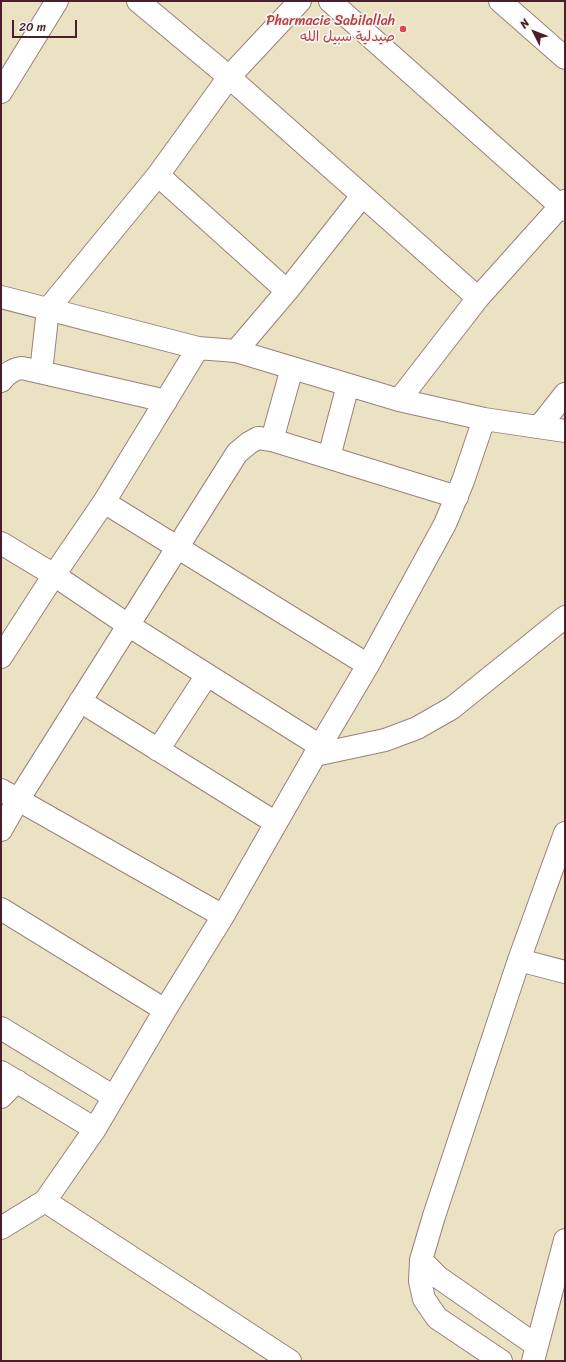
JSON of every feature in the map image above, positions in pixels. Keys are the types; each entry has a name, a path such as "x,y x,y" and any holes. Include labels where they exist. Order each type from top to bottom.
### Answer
{"street":[{"path":"138,1 229,77 478,298"},
{"path":"41,372 48,310 158,175 229,77 300,1"},
{"path":"330,1 564,206 478,298 399,400"},
{"path":"500,1 565,58"},
{"path":"1,92 47,5"},
{"path":"158,175 287,291"},
{"path":"236,351 287,291 362,196"},
{"path":"1,297 198,348 236,351 399,400 484,419 565,431"},
{"path":"1,657 54,575 104,502 198,348"},
{"path":"1,381 4,376 12,370 22,368 166,401"},
{"path":"272,440 292,368"},
{"path":"328,457 348,385"},
{"path":"539,427 565,394"},
{"path":"1,1228 45,1201 95,1129 165,1010 223,916 368,665 445,524 457,497 484,419"},
{"path":"1,830 9,795 80,701 237,453 249,443 258,438 272,440 457,497"},
{"path":"104,502 368,665"},
{"path":"1,543 54,575 318,750 385,740 417,728 452,708 565,617"},
{"path":"158,750 207,675"},
{"path":"80,701 276,823"},
{"path":"9,795 223,916"},
{"path":"501,1361 437,1318 424,1299 420,1281 421,1260 434,1216 520,960 565,833"},
{"path":"1,909 165,1010"},
{"path":"520,960 565,972"},
{"path":"1,1028 114,1097"},
{"path":"1,1097 9,1077 95,1129"},
{"path":"45,1201 284,1360"},
{"path":"421,1260 438,1277 535,1354 565,1240"}],"place":[{"name":"Pharmacie Sabilallah صيدلية سبيل الله","path":"403,29"}]}
